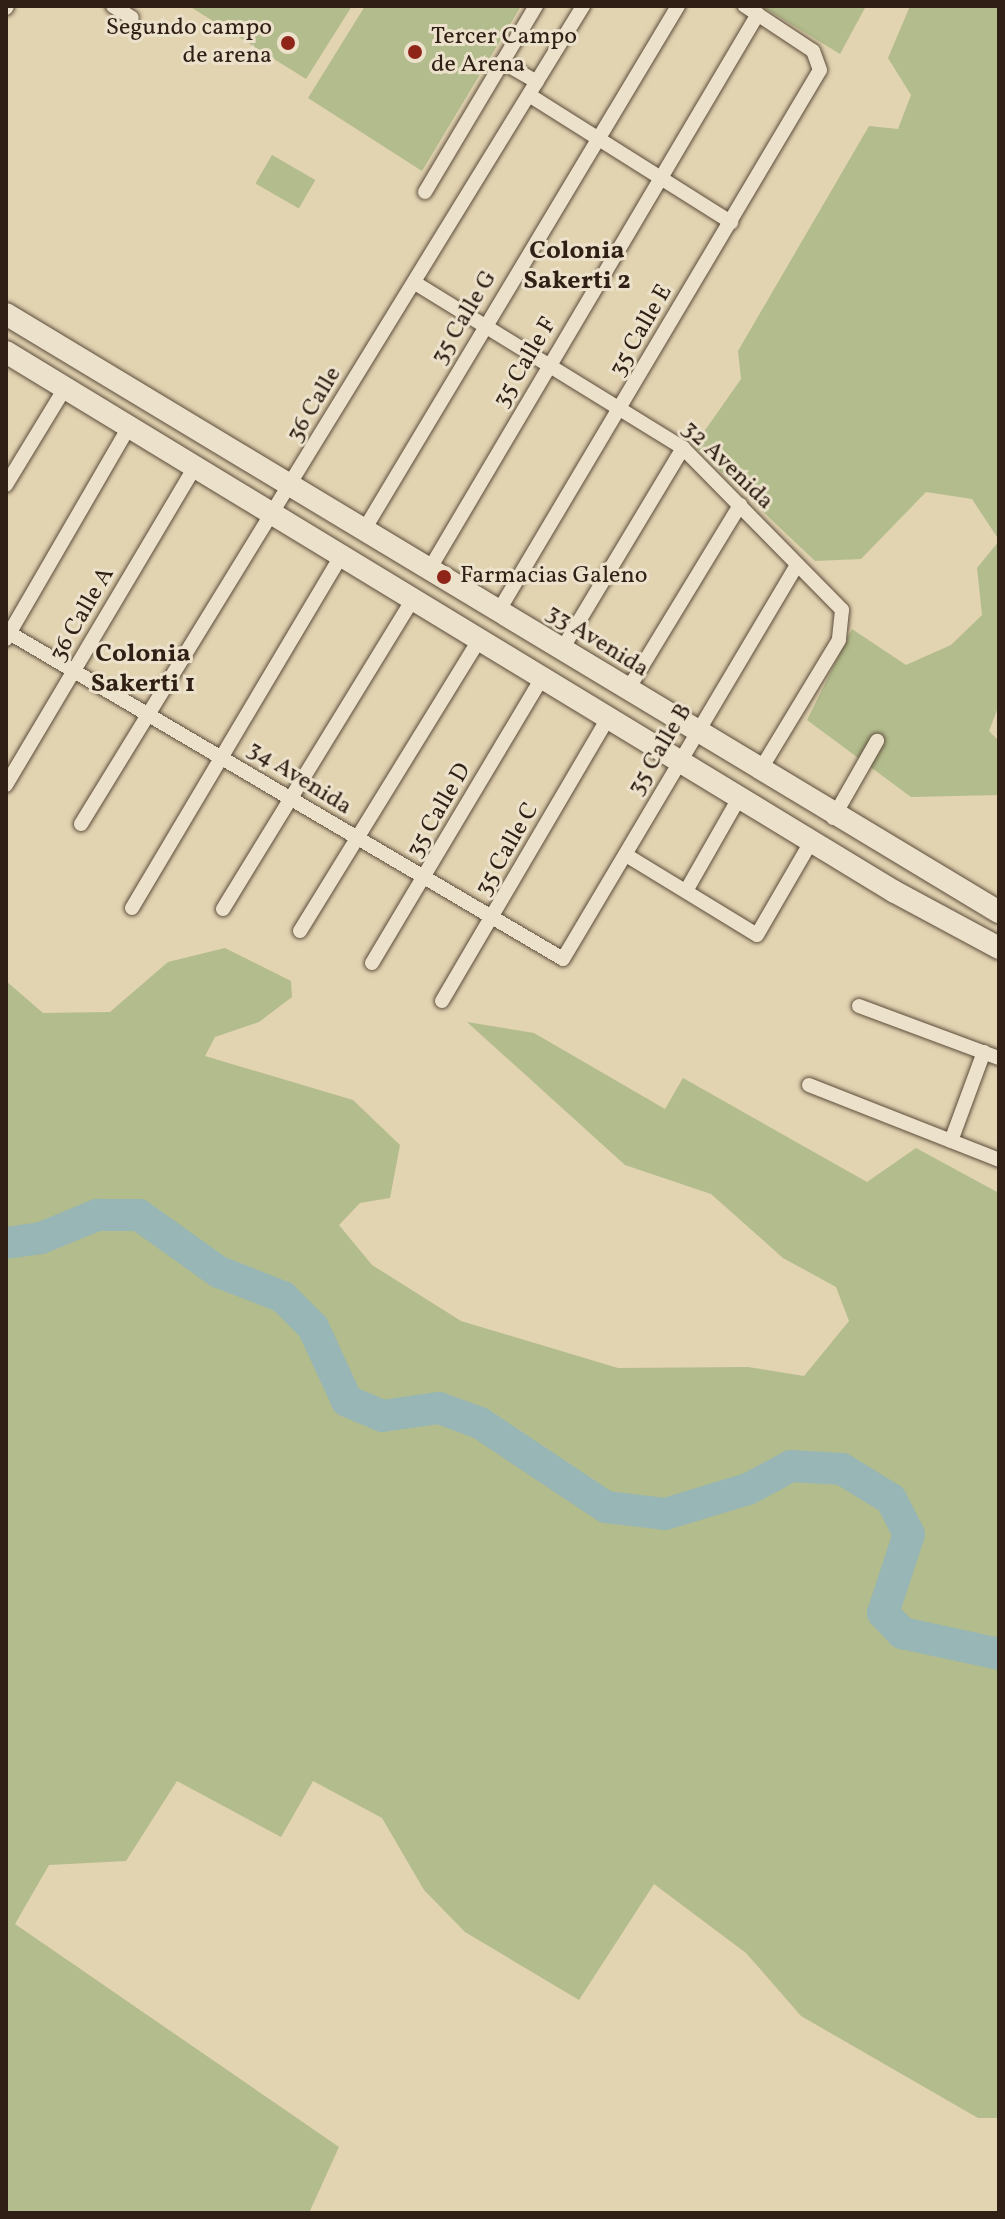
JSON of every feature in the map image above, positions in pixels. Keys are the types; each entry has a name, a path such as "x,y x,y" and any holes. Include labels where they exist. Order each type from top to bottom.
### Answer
{"street":[{"path":"113,6 132,18"},
{"path":"425,192 536,6"},
{"name":"36 Calle","path":"81,824 150,718 583,6"},
{"name":"35 Calle G","path":"364,530 678,6"},
{"name":"35 Calle E","path":"498,612 623,407 820,70 813,51 751,10"},
{"name":"35 Calle F","path":"429,570 662,176 751,10"},
{"path":"502,62 597,138 731,222"},
{"name":"32 Avenida","path":"415,283 623,407 683,448 740,505 795,568 842,610 839,640 759,772"},
{"name":"33 Avenida","path":"6,314 833,818 999,912"},
{"path":"6,352 811,842 999,948"},
{"path":"6,485 65,388"},
{"path":"7,635 129,427"},
{"path":"561,651 683,448"},
{"name":"36 Calle A","path":"6,785 195,467"},
{"path":"627,691 740,505"},
{"path":"132,908 226,760 341,556"},
{"name":"35 Calle B","path":"568,955 677,761 795,568"},
{"path":"223,909 292,801 412,600"},
{"name":"34 Avenida","path":"7,635 226,760 551,958 568,955"},
{"path":"300,931 479,640"},
{"name":"35 Calle D","path":"372,963 425,881 542,678"},
{"name":"35 Calle C","path":"442,1001 493,921 608,718"},
{"path":"833,818 877,741"},
{"path":"686,891 739,798"},
{"path":"626,855 757,935 811,842"},
{"path":"859,1006 999,1058"},
{"path":"951,1141 984,1052"},
{"path":"809,1085 999,1160"}],"green space":[{"name":"Segundo campo de arena","path":"189,6 352,6 306,79"},
{"name":"Tercer Campo de Arena","path":"365,6 521,6 422,171 308,98"},
{"path":"761,6 866,6 840,54"},
{"path":"910,6 999,6 999,540 972,499 926,492 861,559 815,561 694,446 741,379 738,351 869,126 898,129 911,95 888,58"},
{"path":"272,155 315,180 299,209 256,184"},
{"path":"999,541 999,705 989,731 999,741 999,795 911,797 807,720 852,629 906,665 951,645 982,615 977,568"},
{"path":"225,948 291,981 292,997 259,1022 215,1037 205,1056 353,1100 400,1145 390,1198 360,1203 339,1225 372,1265 461,1321 618,1368 748,1367 804,1376 849,1321 836,1287 783,1258 711,1194 625,1165 467,1022 534,1033 665,1109 683,1078 867,1182 916,1148 999,1193 999,2118 978,2118 801,2016 746,1953 654,1884 579,2000 465,1932 424,1890 382,1818 313,1781 281,1837 177,1781 126,1861 49,1865 15,1924 339,2147 309,2213 6,2213 6,981 43,1013 110,1012 168,962"}],"waterway":[{"path":"6,1243 41,1238 97,1215 139,1215 219,1272 283,1297 313,1327 347,1401 382,1416 439,1408 480,1423 606,1507 665,1514 748,1489 791,1466 842,1469 891,1499 909,1534 883,1613 902,1633 999,1654"}],"place":[{"name":"Segundo campo de arena","path":"288,43"},
{"name":"Tercer Campo de Arena","path":"415,52"},
{"name":"Farmacias Galeno","path":"444,577"}],"district":[{"name":"Colonia Sakerti 2","path":"577,267"},
{"name":"Colonia Sakerti 1","path":"143,670"}]}
